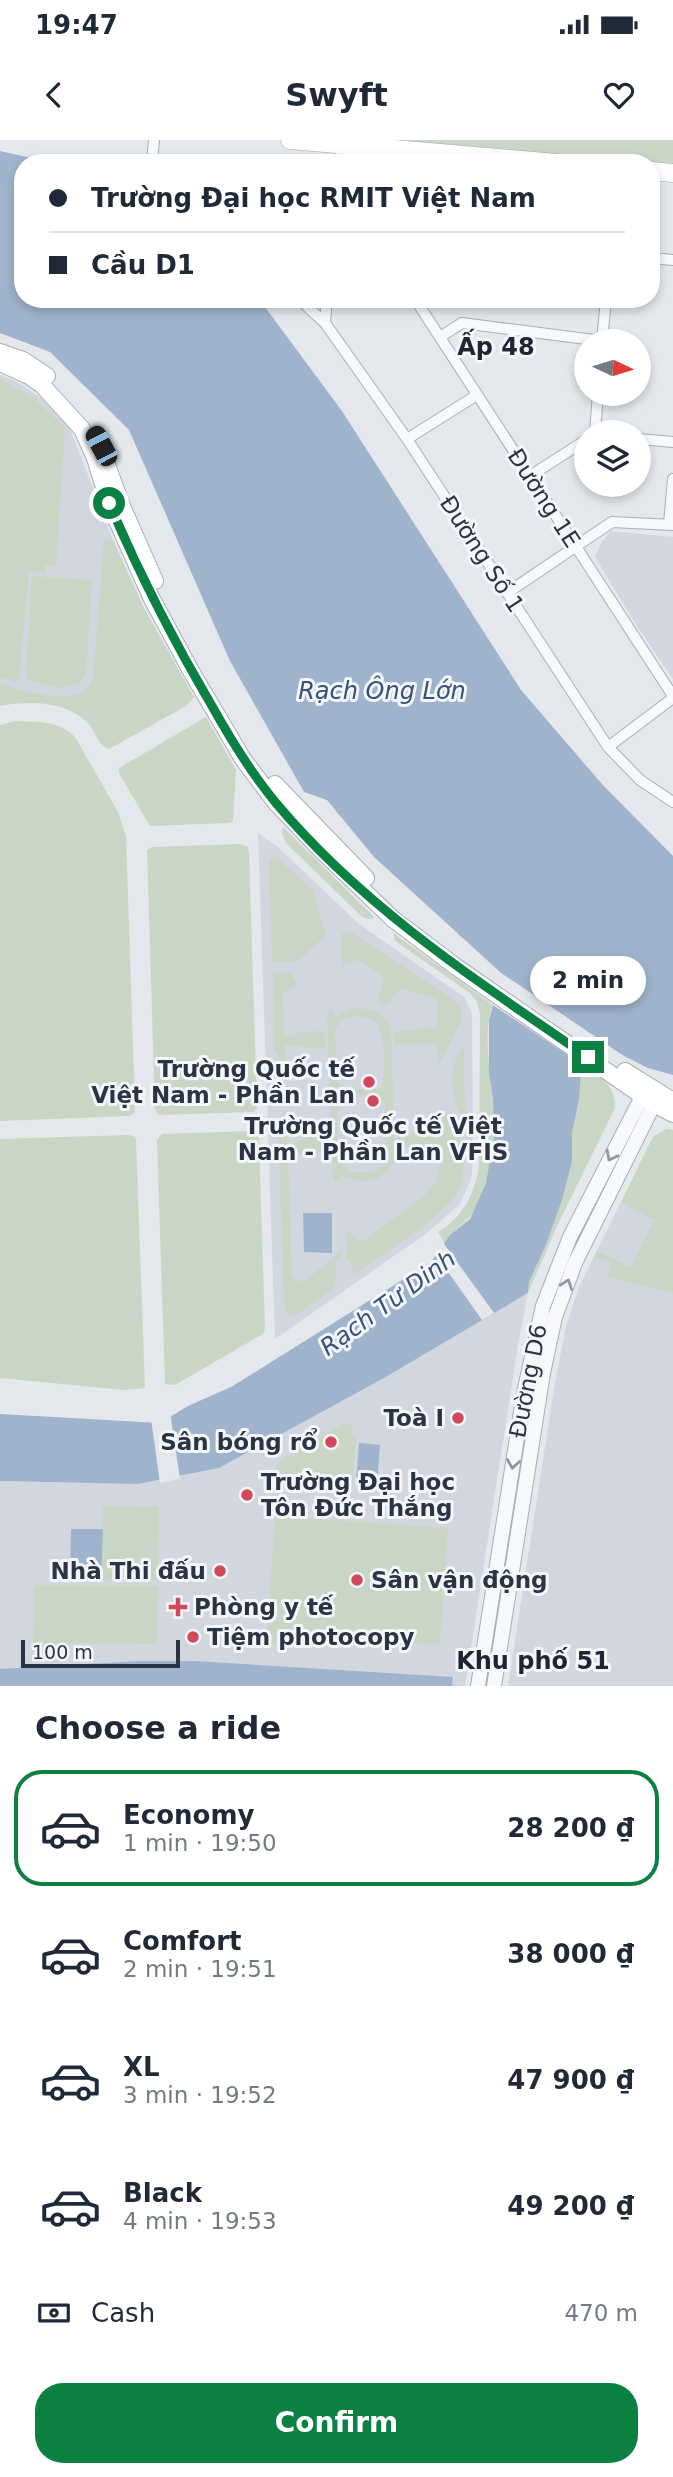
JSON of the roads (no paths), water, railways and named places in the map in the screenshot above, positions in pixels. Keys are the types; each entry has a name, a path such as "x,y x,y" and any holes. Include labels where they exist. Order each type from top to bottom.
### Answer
{"main road":[{"path":"290,140 455,154"},
{"path":"0,352 23,359 51,379 78,407 89,424 166,604 280,799"},
{"path":"0,363 42,385 82,429 95,458 113,513 152,599 191,671 243,759 321,850 395,913 459,962 655,1096 673,1114"}],"street":[{"path":"341,154 342,144"},
{"name":"Đường Số 1","path":"309,308 325,323 407,439 608,747 640,780 673,802"},
{"path":"325,323 326,308"},
{"name":"Đường 1E","path":"421,308 673,697"},
{"path":"603,329 605,308"},
{"path":"440,337 462,323 574,337"},
{"path":"407,439 477,395"},
{"path":"651,440 673,442"},
{"path":"530,476 574,448"},
{"path":"508,593 612,522 671,524 673,478"},
{"path":"608,747 673,697"},
{"name":"Đường D6","path":"495,1680 543,1306 566,1247 655,1096"},
{"name":"Đường D6","path":"479,1680 538,1356"},
{"path":"484,1648 500,1651"}],"water":[{"name":"Rạch Ông Lớn","path":"0,151 14,154 14,308 266,308 342,411 521,690 602,784 673,856 673,1075 648,1068 606,1047 583,1047 579,1099 572,1133 572,1162 562,1200 529,1282 528,1293 384,1378 219,1468 138,1484 0,1481 0,1414 160,1423 188,1406 231,1387 431,1262 450,1235 470,1219 486,1183 494,1138 489,1072 489,1020 503,985 500,972 374,857 327,800 304,792 230,661 129,430 50,352 0,333"},
{"path":"303,1213 332,1213 332,1253 304,1252"},
{"path":"359,1443 380,1445 377,1484 356,1483"},
{"path":"71,1529 103,1529 101,1580 70,1580"},
{"path":"139,1661 195,1661 453,1677 452,1686 0,1686 0,1669"}],"place":[{"name":"Trường Quốc tế Việt Nam - Phần Lan","path":"369,1082"},
{"name":"Trường Quốc tế Việt Nam - Phần Lan VFIS","path":"373,1101"},
{"name":"Toà I","path":"458,1418"},
{"name":"Sân bóng rổ","path":"331,1442"},
{"name":"Trường Đại học Tôn Đức Thắng","path":"247,1495"},
{"name":"Nhà Thi đấu","path":"220,1571"},
{"name":"Sân vận động","path":"357,1580"},
{"name":"Phòng y tế","path":"178,1607"},
{"name":"Tiệm photocopy","path":"193,1637"}],"district":[{"name":"Ấp 48","path":"496,347"},
{"name":"Khu phố 51","path":"533,1661"}],"water label":[{"name":"Rạch Tư Dinh","path":"388,1303"}]}
